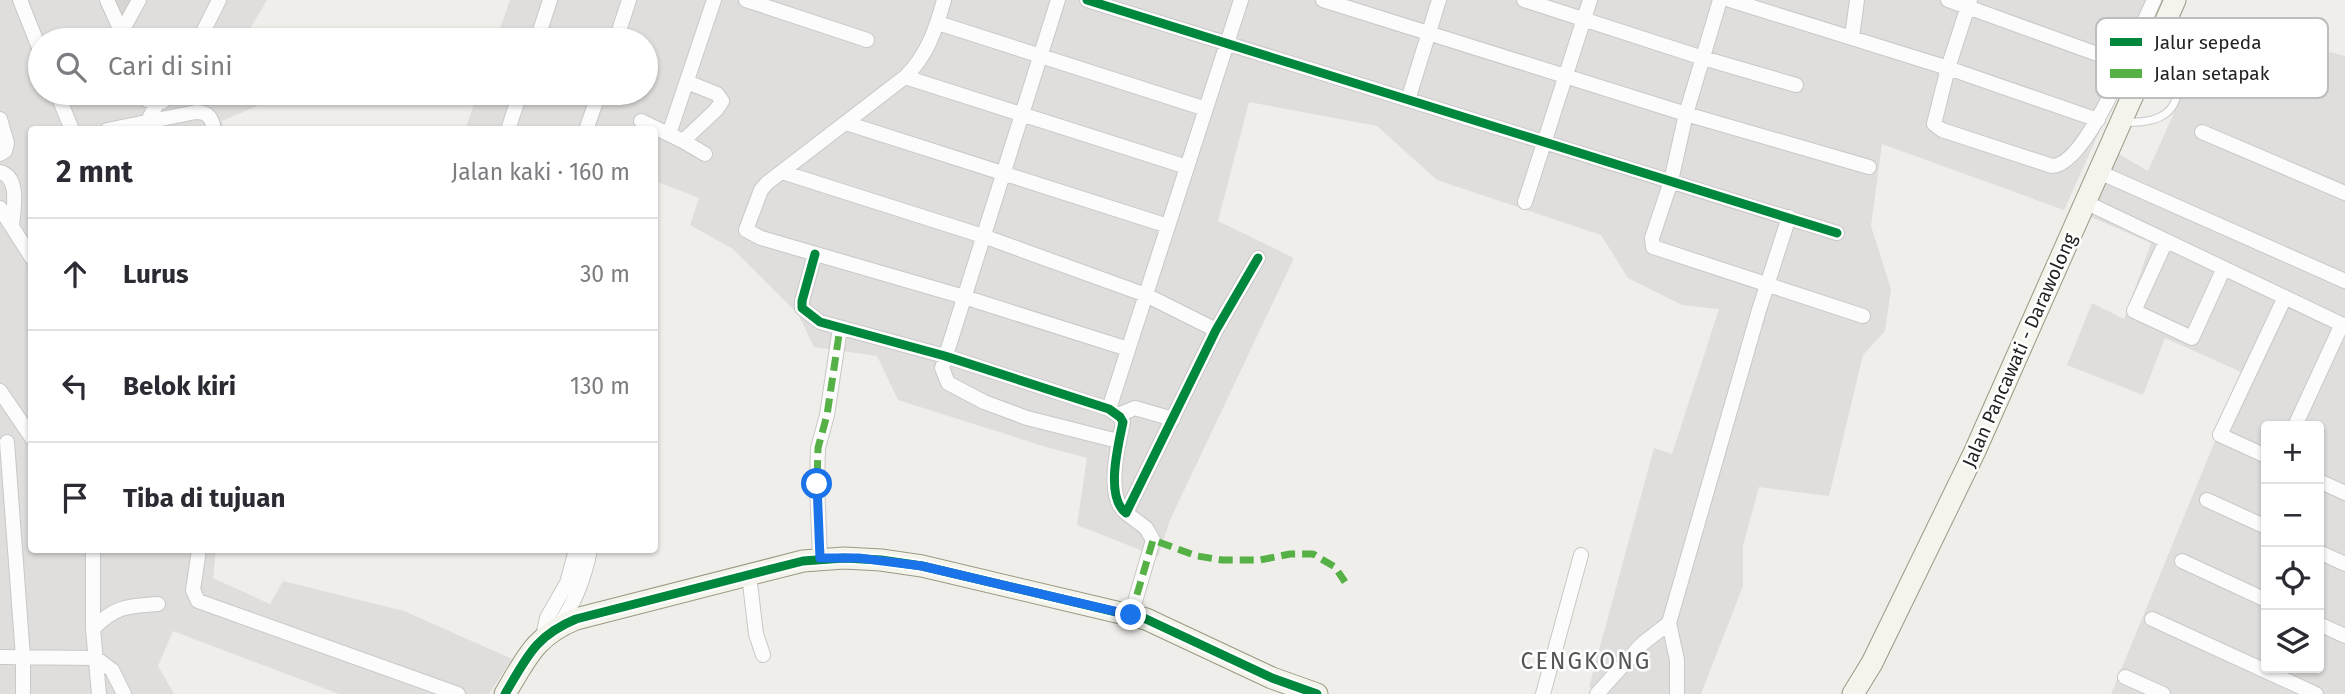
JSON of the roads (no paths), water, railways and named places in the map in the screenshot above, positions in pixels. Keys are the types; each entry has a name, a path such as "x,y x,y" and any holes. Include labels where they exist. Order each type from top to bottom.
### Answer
{"street":[{"path":"20,0 31,28"},
{"path":"107,0 120,28"},
{"path":"127,28 139,0"},
{"path":"205,28 219,0"},
{"path":"541,28 550,0"},
{"path":"620,28 629,0"},
{"path":"676,138 687,82 713,0 705,0"},
{"path":"746,0 867,40"},
{"path":"944,0 925,55 905,78 761,190 746,230 761,238 964,297 1128,349"},
{"path":"1058,0 942,368 948,383 984,402 1027,418 1118,441"},
{"path":"1087,0 1837,233"},
{"path":"1114,412 1128,349 1241,0"},
{"path":"1322,0 1686,114 1869,167"},
{"path":"1408,100 1439,0"},
{"path":"1524,0 1796,85"},
{"path":"1525,202 1591,0"},
{"path":"1720,0 1686,114 1671,181 1652,238 1653,247 1863,316"},
{"path":"1730,0 1948,68 2098,120"},
{"path":"1846,35 1857,0"},
{"path":"1948,0 1969,4 2096,53"},
{"name":"Jalan Pancawati - Darawolong","path":"2167,18 2175,0"},
{"path":"2143,18 2150,1"},
{"path":"1969,4 1933,122 1935,127 2058,166 2066,163 2080,149 2108,98"},
{"path":"938,23 1206,110"},
{"path":"905,78 1187,167"},
{"path":"676,138 716,110 722,101 717,94 687,82"},
{"name":"Jalan Pancawati - Darawolong","path":"1853,694 1872,663 1975,451 2132,98"},
{"path":"62,105 70,126"},
{"path":"149,125 156,105"},
{"path":"509,126 516,105"},
{"path":"587,126 595,105"},
{"path":"149,125 204,112 210,116 213,126"},
{"path":"0,118 8,143 5,151 0,154"},
{"path":"640,121 651,126"},
{"path":"846,123 1168,226"},
{"path":"658,130 705,154"},
{"path":"2202,132 2345,193"},
{"path":"0,172 7,174 14,192 12,226"},
{"path":"782,172 983,236 1146,295 1216,330"},
{"path":"2099,172 2345,281"},
{"path":"2085,202 2343,325 2297,421"},
{"path":"0,208 28,252"},
{"path":"1677,694 1677,660 1669,622 1788,217"},
{"path":"2166,241 2134,311 2192,338 2224,268"},
{"path":"815,254 802,309 820,322 945,356 1114,412 1135,408 1173,419"},
{"path":"1126,513 1216,330 1258,258"},
{"path":"2261,454 2220,435 2285,297"},
{"path":"820,558 818,448 827,415 840,328"},
{"path":"0,391 28,433"},
{"path":"1114,412 1123,422 1118,441 1114,496 1120,509 1146,528 1153,540 1131,615"},
{"path":"23,694 23,657 4,442 28,439"},
{"path":"2324,482 2343,486"},
{"path":"2207,500 2261,525"},
{"path":"93,553 93,629 99,694"},
{"path":"199,553 193,590 198,601 458,694"},
{"path":"551,631 547,618 567,583 575,553"},
{"path":"505,694 524,662 573,606 589,553"},
{"path":"2324,554 2345,564"},
{"path":"1543,694 1581,555"},
{"path":"551,631 594,614 820,558 859,558 922,566 1131,615 1157,624 1272,678 1317,694"},
{"path":"2182,561 2261,598"},
{"path":"749,575 753,618 763,654"},
{"path":"93,629 104,617 117,610 129,606 159,604"},
{"path":"2152,619 2316,694"},
{"path":"1597,694 1642,644 1669,622"},
{"path":"2324,626 2345,636"},
{"path":"0,657 96,658 112,670 124,694"},
{"path":"2125,677 2163,694"}],"lane":[{"path":"2121,122 2151,122 2163,117 2175,98"}],"district":[{"name":"CENGKONG","path":"1586,661"}]}
